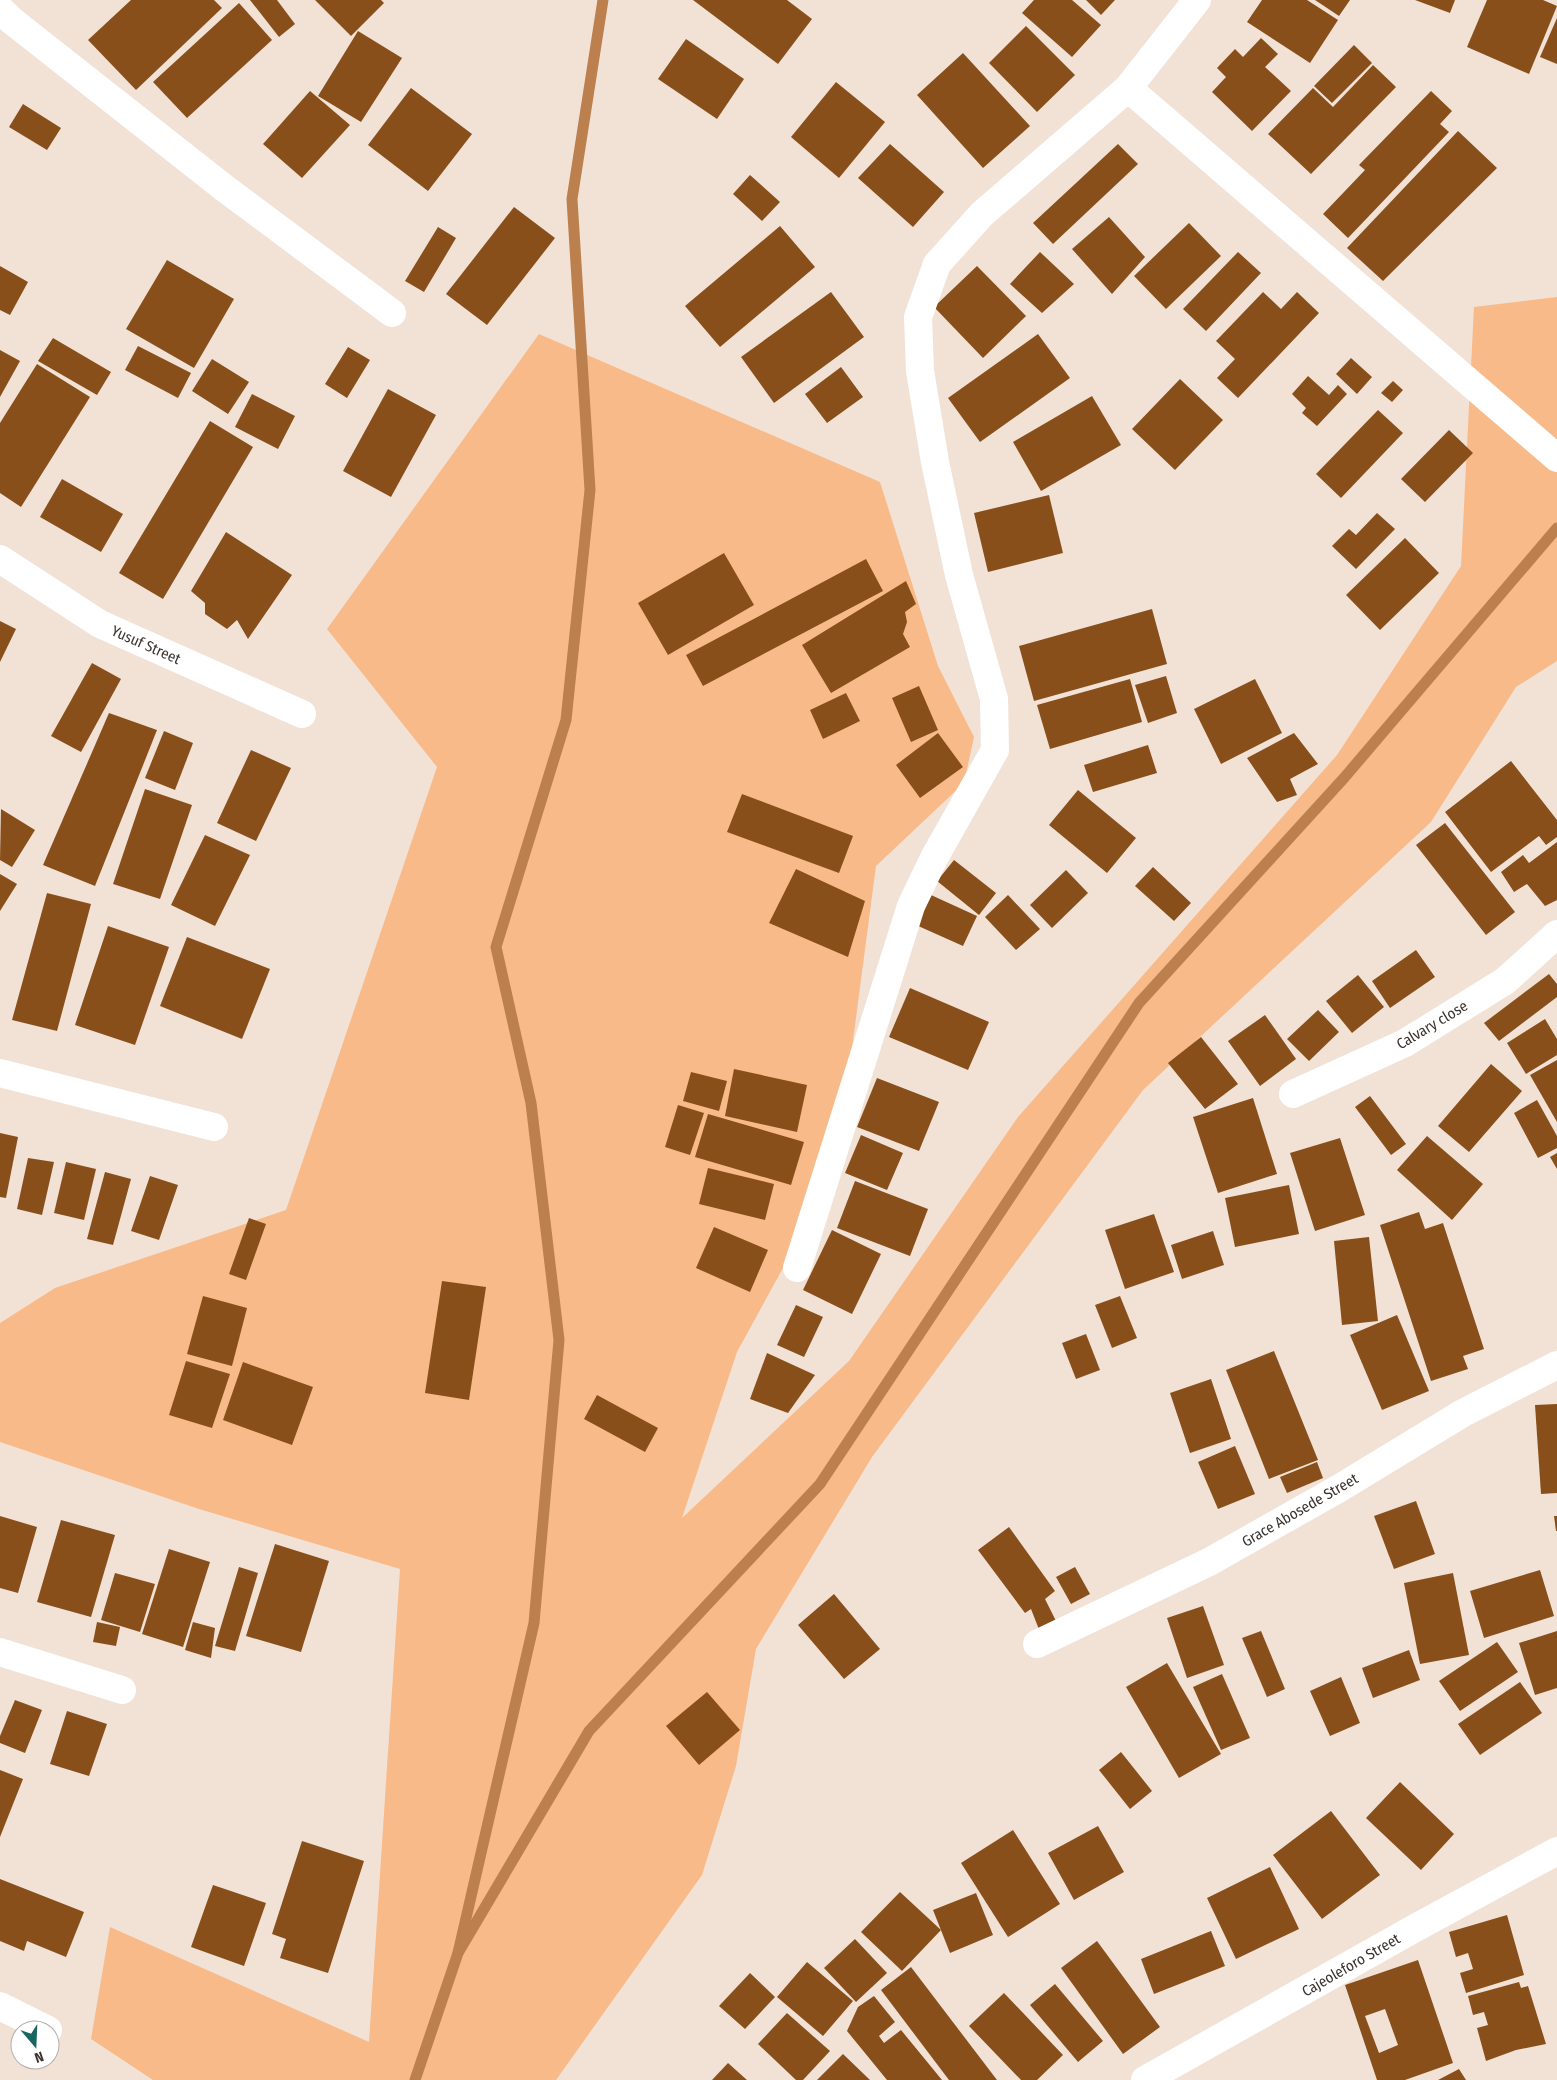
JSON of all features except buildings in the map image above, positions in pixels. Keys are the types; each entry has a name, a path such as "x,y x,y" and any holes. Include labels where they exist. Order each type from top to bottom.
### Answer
{"street":[{"path":"797,1268 912,906 934,858 995,750 994,699 959,575 935,462 920,371 918,317 937,264 982,214 1128,88 1197,0"},
{"path":"0,9 11,20 223,188 392,313"},
{"path":"1128,88 1557,458"},
{"name":"Yusuf Street","path":"0,559 100,624 302,714"},
{"name":"Calvary close","path":"1293,1094 1405,1043 1505,981 1557,934"},
{"path":"0,1073 214,1127"},
{"name":"Grace Abosede Street","path":"1038,1644 1209,1562 1338,1490 1462,1413 1557,1365"},
{"path":"0,1652 122,1690"},
{"name":"Cajeoleforo Street","path":"1146,2080 1417,1927 1557,1851"},
{"path":"0,2006 29,2020"}],"shaded area":[{"path":"1557,297 1557,661 1516,687 1431,822 1143,1090 872,1457 756,1649 736,1766 702,1875 556,2080 153,2080 91,2039 110,1927 369,2042 400,1569 199,1509 0,1442 0,1323 55,1288 286,1210 437,767 327,629 539,334 880,482 938,666 974,737 964,783 876,866 849,1071 807,1224 737,1352 682,1518 849,1361 1018,1117 1337,755 1461,566 1474,307"}],"waterway":[{"path":"458,1953 534,1623 559,1340 531,1103 496,947 566,720 590,490 572,199 603,0"},
{"path":"415,2080 458,1953 589,1731 820,1484 1139,1003 1344,778 1557,528"}]}
